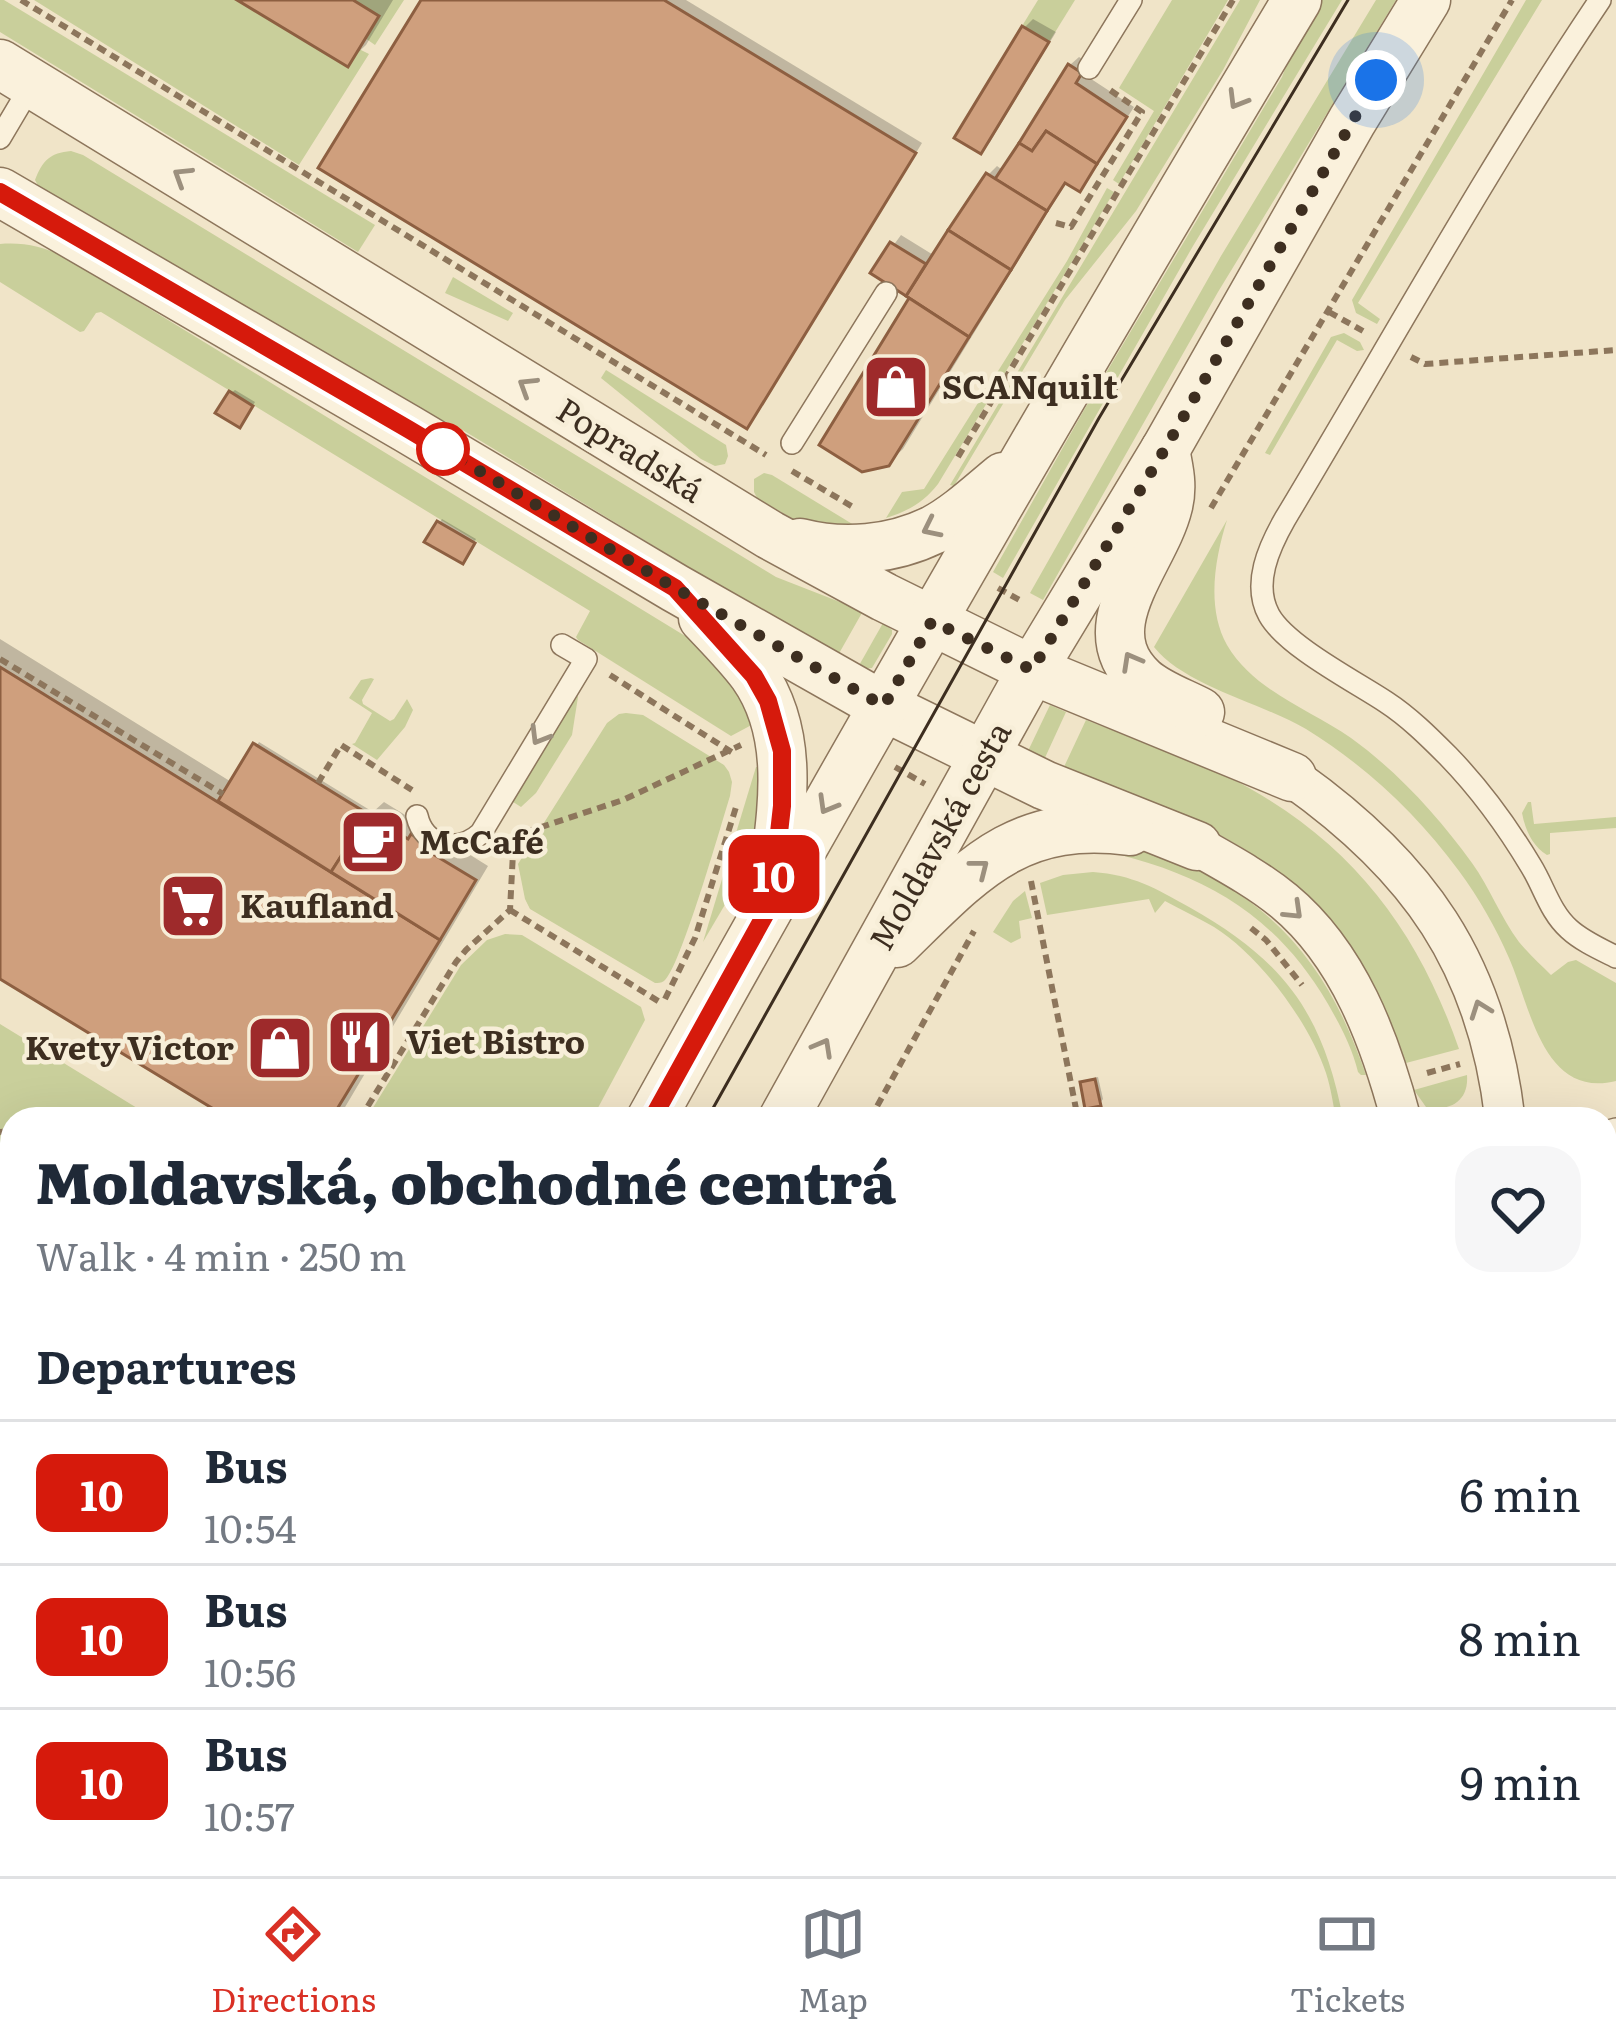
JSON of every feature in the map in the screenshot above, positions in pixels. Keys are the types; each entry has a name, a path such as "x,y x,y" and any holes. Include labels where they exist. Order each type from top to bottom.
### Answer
{"street":[{"path":"658,1107 958,574 1298,0"},
{"name":"Moldavská cesta","path":"790,1107 1032,670 1426,0"},
{"name":"Popradská","path":"16,74 770,536 1032,670 1292,777"},
{"path":"0,192 675,588 872,726 985,758 1197,846 1264,886 1306,922 1352,988 1378,1044 1396,1101"},
{"path":"1165,449 1170,501 1125,604 1119,629 1129,662 1141,679 1242,737 1386,853 1429,907 1468,976 1496,1054 1503,1107"},
{"path":"770,536 839,550 898,542 932,530 1025,459"},
{"path":"675,588 754,676 776,726 783,776 771,904"},
{"name":"Moldavská cesta","path":"863,975 975,872 1023,840 1064,830 1105,829 1197,846"}],"lane":[{"path":"1089,68 1131,0"},
{"path":"1600,0 1387,345 1270,549 1262,584 1268,614 1278,627 1418,727 1478,787 1561,920 1616,957"},
{"path":"0,138 16,74"},
{"path":"792,443 886,293"},
{"path":"417,816 420,830 437,843 464,844 481,833 586,659 562,645"}],"path":[{"path":"21,0 857,509"},
{"path":"947,476 1233,0"},
{"path":"1208,514 1512,0"},
{"path":"1056,223 1071,227 1142,112 1091,76 1089,68"},
{"path":"1329,312 1425,364 1616,350"},
{"path":"958,574 1003,590 1058,627"},
{"path":"0,659 223,794"},
{"path":"610,675 732,751 742,764"},
{"path":"872,726 961,801"},
{"path":"318,783 341,745 373,765"},
{"path":"526,832 622,800 732,751"},
{"path":"654,1020 695,938 737,801"},
{"path":"1028,869 1076,1107"},
{"path":"367,1107 456,962 510,910 663,1004"},
{"path":"877,1107 982,916"},
{"path":"1250,927 1312,998"},
{"path":"1396,1101 1496,1054"}],"green space":[{"path":"0,0 375,225 358,252 0,32"},
{"path":"34,0 237,0 347,67 359,49 369,54 299,165"},
{"path":"353,0 404,0 375,45 365,38 379,16"},
{"path":"1038,0 1075,0 1049,42 1022,26"},
{"path":"1172,0 1228,0 1119,184 1113,180 1154,111 1119,88"},
{"path":"1240,0 1260,0 1223,70 1136,211 1065,300 954,486 950,485"},
{"path":"1319,0 1342,0 1193,246 1003,578 993,572 1282,77 1285,56"},
{"path":"1376,0 1396,0 1218,292 1043,600 1030,593 1221,256"},
{"path":"1526,0 1542,0 1358,303 1380,319 1377,324 1356,313 1352,300"},
{"path":"71,151 776,577 863,611 837,657 456,426 346,378 41,191 35,180 44,163"},
{"path":"1107,188 1114,192 938,484 915,506 886,518 902,492 924,489 1067,261"},
{"path":"0,244 34,246 65,257 715,654 759,721 731,736 578,640 590,611 101,312 80,332 0,282"},
{"path":"453,277 513,313 508,321 445,293"},
{"path":"1344,333 1364,350 1337,340 1270,455 1265,453 1331,337"},
{"path":"606,370 726,445 725,464 715,466 701,459 601,378"},
{"path":"764,473 872,536 795,520 757,498 754,479"},
{"path":"1227,520 1216,566 1216,615 1238,661 1267,687 1351,738 1416,796 1472,863 1519,942 1551,975 1576,960 1616,983 1616,1081 1591,1083 1556,1063 1533,1024 1509,958 1480,902 1443,850 1390,793 1306,729 1185,673 1154,647"},
{"path":"883,623 892,634 872,668 857,669"},
{"path":"371,678 363,704 390,721 407,699 413,710 377,760 352,744 372,713 349,698 361,680"},
{"path":"576,694 572,735 536,793 521,807 510,800"},
{"path":"1050,705 1066,712 1043,762 1028,751"},
{"path":"626,713 643,715 724,765 732,782 690,925 671,971 658,983 530,909 518,864 607,723"},
{"path":"1086,720 1230,778 1322,838 1380,898 1403,932 1443,1007 1459,1049 1406,1063 1380,1002 1345,944 1277,871 1205,827 1063,769"},
{"path":"756,767 768,769 757,842 703,942"},
{"path":"1528,802 1534,824 1616,817 1616,828 1550,833 1547,855 1533,842 1525,825 1522,813"},
{"path":"1058,842 1167,853 1246,899 1310,963 1341,1015 1366,1075 1358,1072 1341,1028 1303,967 1246,911 1178,874"},
{"path":"1093,872 1132,879 1250,947 1294,993 1310,1019 1324,1048 1340,1107 1333,1107 1326,1073 1308,1033 1249,955 1214,927 1165,901 1155,913 1149,899 1047,915 1040,883"},
{"path":"1025,891 1032,918 1019,921 1021,938 1011,943 993,932"},
{"path":"522,935 641,1007 645,1020 598,1107 373,1107 461,965 487,940"},
{"path":"0,1024 135,1107 0,1107"},
{"path":"1467,1075 1465,1092 1450,1106 1426,1107 1414,1090"}],"building":[{"path":"237,0 353,0 379,16 348,67"},
{"path":"421,0 664,0 916,153 747,429 318,168"},
{"path":"1022,26 1049,42 981,154 954,138"},
{"path":"1068,64 1082,73 1076,83 1127,117 1097,164 1046,131 1032,151 1019,143"},
{"path":"1046,131 1097,164 1080,192 1065,183 1047,211 995,179 1019,143 1032,151"},
{"path":"986,173 1047,211 1011,270 948,230"},
{"path":"948,230 1011,270 969,337 906,296"},
{"path":"890,242 926,264 906,296 870,273"},
{"name":"SCANquilt","path":"909,298 969,337 889,466 862,472 819,445"},
{"path":"229,391 253,406 240,428 215,413"},
{"path":"437,521 475,543 463,564 424,542"},
{"name":"Kaufland","path":"0,667 440,940 338,1107 210,1107 0,979"},
{"path":"253,743 368,814 331,872 218,801"},
{"path":"368,814 408,839 411,834 426,843 423,848 476,880 440,940 331,872"},
{"path":"1095,1079 1101,1106 1085,1107 1080,1082"}],"tram line":[{"path":"714,1107 1099,418 1348,0"}],"bus line":[{"name":"10","path":"0,192 675,588 754,676 768,701 782,751 782,806 771,904 659,1107"}],"place":[{"name":"SCANquilt","path":"896,387"},
{"name":"McCafé","path":"373,842"},
{"name":"Kaufland","path":"193,906"},
{"name":"Viet Bistro","path":"360,1042"},
{"name":"Kvety Victor","path":"280,1048"}],"route":[{"path":"443,449 884,706 932,621 1032,670 1376,80"}]}
